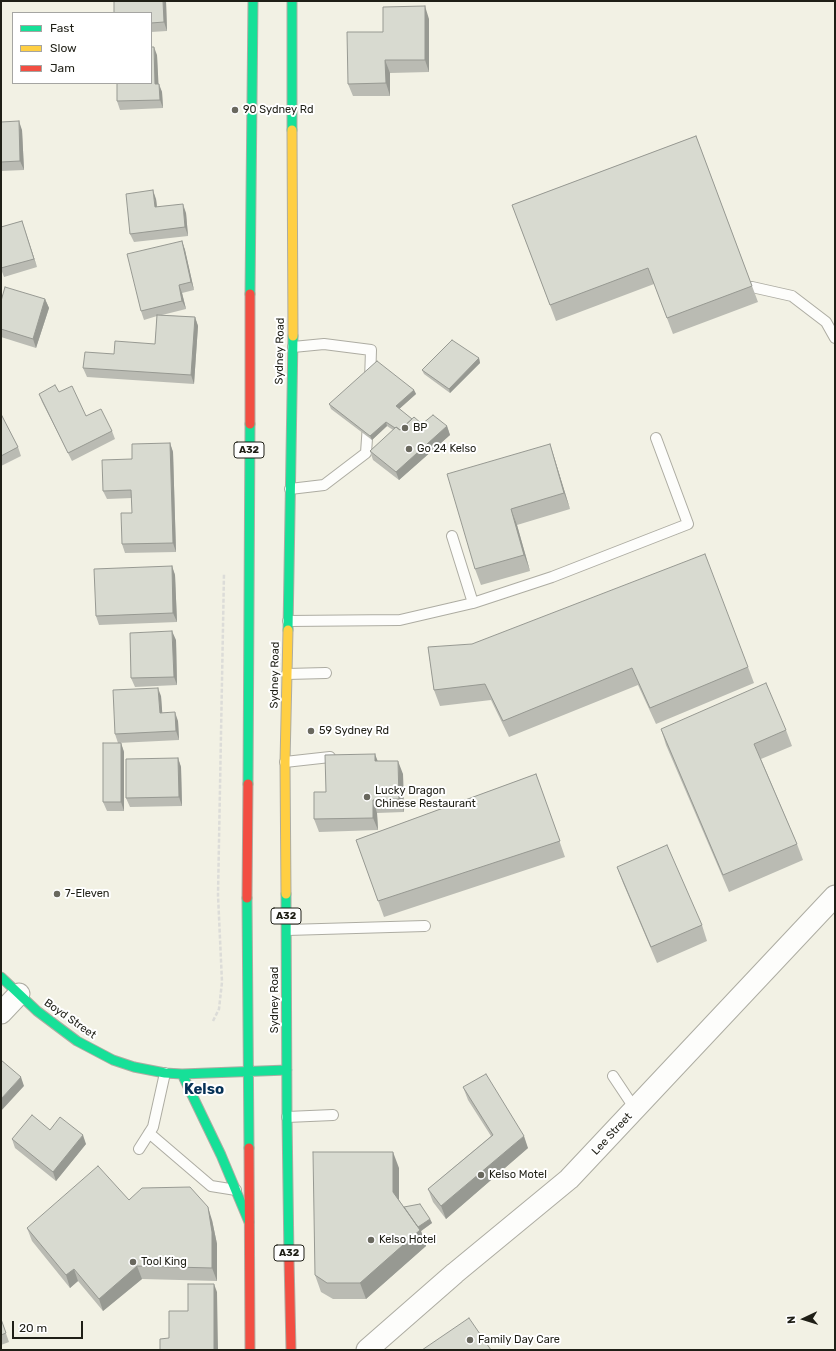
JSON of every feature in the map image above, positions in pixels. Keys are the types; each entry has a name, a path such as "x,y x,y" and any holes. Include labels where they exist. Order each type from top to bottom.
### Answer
{"main road":[{"name":"A32","path":"250,1350 247,892 250,144 253,1"},
{"name":"Sydney Road","path":"291,1350 287,1117 285,762 293,347 292,1"},
{"name":"Boyd Street","path":"1,977 37,1012 77,1041 113,1060 165,1073 182,1074 287,1070"},
{"path":"182,1074 221,1155 249,1222"}],"street":[{"name":"Lee Street","path":"367,1350 454,1273 569,1179 835,896"},
{"path":"1,1013 19,994"}],"lane":[{"path":"752,287 792,296 826,322 835,338"},
{"path":"293,347 324,344 371,350 370,390"},
{"path":"290,489 324,485 366,453 368,413"},
{"path":"288,621 400,620 473,603 552,576 688,524 656,438"},
{"path":"452,536 473,603"},
{"path":"287,674 326,673"},
{"path":"285,762 330,758"},
{"path":"286,930 425,926"},
{"path":"138,1149 153,1127 165,1073"},
{"path":"613,1076 635,1109"},
{"path":"287,1117 333,1115"},
{"path":"149,1133 211,1186 236,1190"}],"path":[{"path":"213,1021 219,1009"}],"building":[{"path":"114,1 163,1 164,22 152,23 152,12 114,12"},
{"path":"425,6 425,60 385,60 386,83 348,84 347,32 383,32 383,7"},
{"path":"152,47 154,47 155,84 159,84 160,100 117,101 117,84 152,84"},
{"path":"19,121 20,161 1,162 1,122"},
{"path":"696,136 752,286 667,318 648,268 550,305 512,205"},
{"path":"153,190 155,207 183,204 185,227 130,234 126,194"},
{"path":"22,221 34,259 1,268 1,227"},
{"path":"182,241 191,282 179,285 182,301 141,311 127,254"},
{"path":"5,287 45,299 33,339 1,329 1,301"},
{"path":"157,315 195,317 191,375 83,368 85,352 114,354 115,341 155,344"},
{"path":"452,340 479,358 449,389 422,370"},
{"path":"377,361 414,390 396,406 412,419 400,430 386,422 370,436 329,404"},
{"path":"55,385 59,392 72,386 86,416 101,409 112,431 68,453 39,394"},
{"path":"1,414 18,447 1,456"},
{"name":"Go 24 Kelso","path":"433,415 447,426 396,472 370,451 396,427 400,430 414,417 422,424"},
{"path":"170,443 173,543 122,544 121,513 132,513 131,490 103,491 102,460 132,459 132,444"},
{"path":"550,444 564,493 511,509 524,555 475,569 447,474"},
{"path":"705,554 748,667 650,708 632,668 503,721 485,684 434,690 428,647 472,644"},
{"path":"172,566 173,613 96,616 94,569"},
{"path":"172,631 174,677 131,678 130,633"},
{"path":"766,683 786,730 754,744 797,844 723,875 661,729"},
{"path":"158,688 160,713 175,712 176,731 115,734 113,690"},
{"path":"103,743 121,743 121,802 103,802"},
{"name":"Lucky Dragon Chinese Restaurant","path":"375,754 375,761 398,761 399,799 373,800 373,818 314,819 314,792 326,792 325,755"},
{"path":"178,758 179,797 126,798 126,759"},
{"path":"536,774 560,841 378,901 356,840"},
{"path":"667,845 702,925 651,947 617,867"},
{"path":"1,1060 21,1077 1,1099"},
{"path":"486,1074 524,1136 441,1206 428,1189 493,1135 463,1087"},
{"path":"32,1115 50,1130 60,1117 83,1135 53,1172 12,1139"},
{"name":"Kelso Hotel","path":"313,1152 393,1152 393,1192 420,1230 360,1283 327,1283 315,1275"},
{"name":"Tool King","path":"98,1166 129,1200 142,1188 190,1187 208,1207 212,1232 212,1268 137,1266 99,1299 74,1269 66,1275 27,1228"},
{"path":"420,1204 430,1219 418,1227 404,1207"},
{"path":"188,1284 214,1284 214,1350 160,1350 160,1339 169,1338 169,1311 188,1311"},
{"path":"469,1318 491,1350 422,1350"},
{"path":"1,1319 6,1333 1,1335"}],"traffic: fast":[{"path":"250,294 253,1"},
{"path":"292,1 292,130"},
{"path":"288,630 293,336"},
{"path":"248,784 250,424"},
{"path":"286,894 289,1258"},
{"path":"247,898 249,1148"},
{"path":"1,977 37,1011 77,1041 113,1060 134,1067 165,1073 182,1074 287,1070"},
{"path":"182,1074 221,1155 249,1222"}],"traffic: slow":[{"path":"292,130 293,336"},
{"path":"286,894 285,762 288,630"}],"traffic: jam":[{"path":"250,294 250,424"},
{"path":"247,898 248,784"},
{"path":"249,1148 250,1350"},
{"path":"289,1258 291,1350"}],"place":[{"name":"90 Sydney Rd","path":"235,110"},
{"name":"BP","path":"405,428"},
{"name":"Go 24 Kelso","path":"409,449"},
{"name":"59 Sydney Rd","path":"311,731"},
{"name":"Lucky Dragon Chinese Restaurant","path":"367,797"},
{"name":"7-Eleven","path":"57,894"},
{"name":"Kelso Motel","path":"481,1175"},
{"name":"Kelso Hotel","path":"371,1240"},
{"name":"Tool King","path":"133,1262"},
{"name":"Family Day Care","path":"470,1340"}],"district":[{"name":"Kelso","path":"204,1090"}]}
